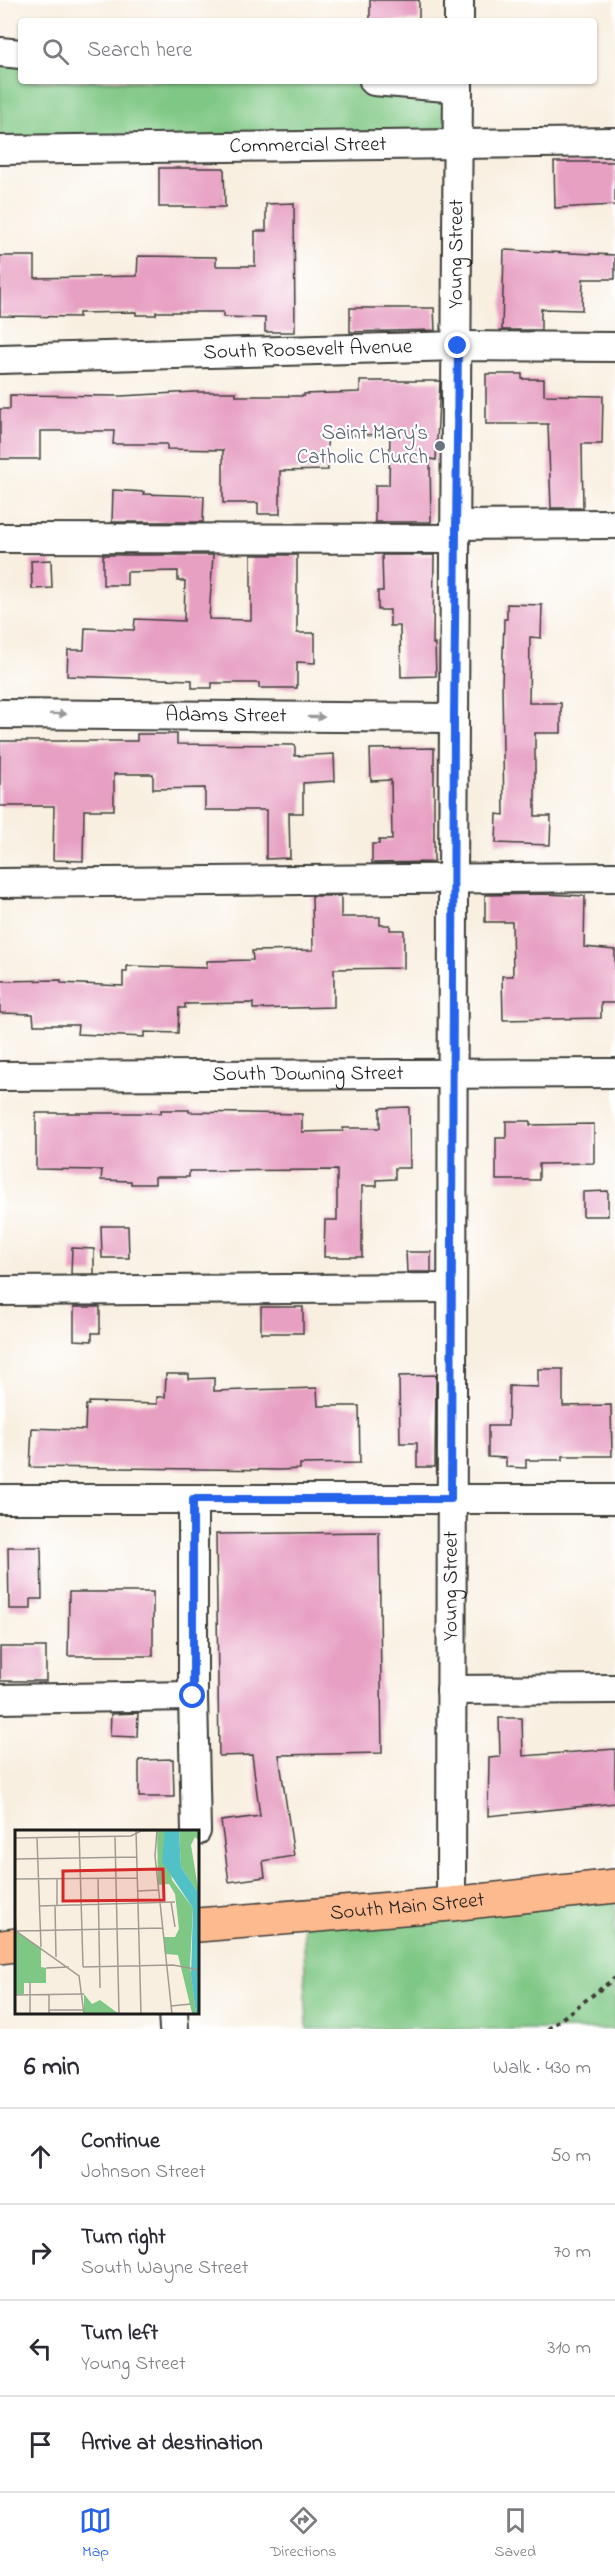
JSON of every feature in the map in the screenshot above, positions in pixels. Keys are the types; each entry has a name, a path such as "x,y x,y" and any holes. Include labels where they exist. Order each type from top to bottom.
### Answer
{"main road":[{"name":"South Main Street","path":"200,1926 451,1904 615,1886"},
{"path":"0,1947 15,1945"}],"street":[{"path":"459,0 459,18"},
{"path":"0,52 18,54"},
{"name":"Young Street","path":"451,1904 453,879 458,84"},
{"name":"Commercial Street","path":"0,150 615,142"},
{"name":"South Roosevelt Avenue","path":"0,359 458,346 615,347"},
{"path":"0,538 455,532 615,524"},
{"name":"Adams Street","path":"0,714 454,718"},
{"path":"0,883 615,878"},
{"name":"South Downing Street","path":"0,1076 615,1073"},
{"path":"0,1291 452,1288"},
{"path":"0,1499 615,1499"},
{"path":"193,1499 196,1830"},
{"path":"451,1690 615,1689"},
{"path":"0,1699 193,1696"},
{"path":"173,2014 174,2029"}],"path":[{"path":"548,2029 615,1978"}],"green space":[{"path":"0,52 18,54 18,84 410,84 458,88 458,144 0,150"},
{"path":"615,1886 615,2029 307,2029 303,1916"}],"building":[{"path":"370,0 419,0 419,18 370,18"},
{"path":"554,162 615,162 615,205 555,208"},
{"path":"159,168 224,168 225,207 159,207"},
{"path":"294,203 295,332 265,332 265,318 223,317 223,312 156,312 156,315 136,315 136,312 79,313 79,317 0,316 0,256 35,256 35,278 137,276 138,256 216,257 216,266 255,266 255,231 266,231 266,204"},
{"path":"504,250 615,255 615,279 583,279 582,310 541,309 541,330 502,330"},
{"path":"350,308 434,308 435,330 350,332"},
{"path":"486,374 522,374 522,379 544,379 544,395 603,396 602,444 582,444 583,508 551,508 548,424 486,424"},
{"path":"360,381 440,381 436,460 430,459 431,522 375,522 375,485 389,485 390,434 327,436 328,470 280,471 280,514 258,514 258,503 223,503 223,450 167,449 167,444 113,444 114,431 40,431 40,459 0,459 0,409 10,409 10,395 121,396 236,392 236,396 304,396 304,394 360,392"},
{"path":"113,490 144,492 143,494 204,496 203,522 112,522"},
{"path":"103,555 213,555 209,619 251,620 251,555 297,555 297,633 315,633 315,663 297,662 297,688 259,688 259,683 212,683 212,688 192,688 192,680 67,676 68,650 84,650 85,628 134,630 135,619 184,621 185,581 178,581 178,571 127,572 127,585 103,585"},
{"path":"382,555 434,555 433,644 435,644 436,676 401,677 400,626 390,626 390,610 378,610 378,591 383,591"},
{"path":"51,560 52,588 32,589 31,561"},
{"path":"507,604 542,605 541,638 530,637 529,703 561,703 561,733 535,733 535,816 551,816 550,845 496,843 497,814 504,815 502,685 504,619 507,619"},
{"path":"137,734 177,734 177,744 295,745 295,756 334,754 335,781 303,783 303,813 289,813 290,858 266,859 266,810 205,810 205,788 153,789 153,774 114,774 114,810 84,810 83,861 53,860 54,806 0,806 0,741 137,741"},
{"path":"434,748 434,862 372,863 372,844 379,844 379,840 392,840 391,780 371,781 370,749"},
{"path":"485,895 585,896 584,947 615,950 615,1003 601,1003 601,1018 503,1020 502,976 513,976 512,922 485,922"},
{"path":"312,896 341,896 341,917 380,917 380,925 390,925 390,930 404,930 404,968 334,969 334,1007 253,1009 253,1003 185,1004 185,1008 179,1008 178,1033 144,1032 144,1037 77,1034 78,1025 34,1025 33,1014 0,1013 0,981 61,980 61,983 123,986 123,972 127,972 127,966 207,968 207,961 253,960 252,951 313,950"},
{"path":"409,1107 410,1168 395,1168 395,1179 377,1180 377,1186 362,1186 362,1257 324,1257 325,1220 337,1220 337,1170 189,1171 189,1177 155,1177 155,1184 131,1184 131,1181 101,1180 102,1170 36,1169 36,1113 161,1113 161,1110 189,1110 189,1112 302,1114 302,1132 343,1131 343,1128 380,1128 380,1108"},
{"path":"506,1121 530,1121 530,1125 594,1124 594,1163 539,1164 539,1180 496,1180 496,1138 506,1138"},
{"path":"608,1191 608,1216 583,1216 583,1192"},
{"path":"101,1226 128,1226 129,1258 102,1258"},
{"path":"72,1248 94,1249 94,1274 71,1274"},
{"path":"406,1252 431,1252 431,1272 407,1272"},
{"path":"74,1307 100,1307 100,1333 92,1333 92,1341 74,1340"},
{"path":"261,1307 303,1307 303,1333 261,1333"},
{"path":"538,1369 563,1369 563,1406 611,1405 612,1456 563,1456 563,1460 526,1460 526,1468 506,1467 506,1458 488,1457 488,1426 508,1426 509,1386 538,1387"},
{"path":"166,1374 189,1374 189,1379 214,1378 214,1391 317,1388 318,1406 359,1406 360,1463 300,1464 300,1469 280,1470 30,1467 32,1428 85,1430 86,1405 89,1405 89,1402 157,1404 157,1397 165,1397"},
{"path":"436,1375 435,1467 417,1467 417,1443 400,1443 399,1376"},
{"path":"379,1532 382,1753 279,1755 294,1856 263,1861 265,1877 229,1882 221,1821 260,1816 252,1755 219,1756 216,1534"},
{"path":"8,1547 41,1547 42,1599 31,1599 31,1609 9,1609"},
{"path":"69,1592 153,1592 153,1656 68,1656"},
{"path":"0,1647 46,1647 46,1681 0,1681"},
{"path":"138,1713 137,1737 110,1736 111,1714"},
{"path":"499,1718 522,1718 523,1756 615,1749 615,1803 488,1816 489,1758 500,1757"},
{"path":"173,1759 174,1797 139,1797 139,1760"}],"place":[{"name":"Saint Mary’s Catholic Church","path":"440,446"}],"route":[{"path":"193,1696 193,1499 451,1499 455,525 458,346"}]}
